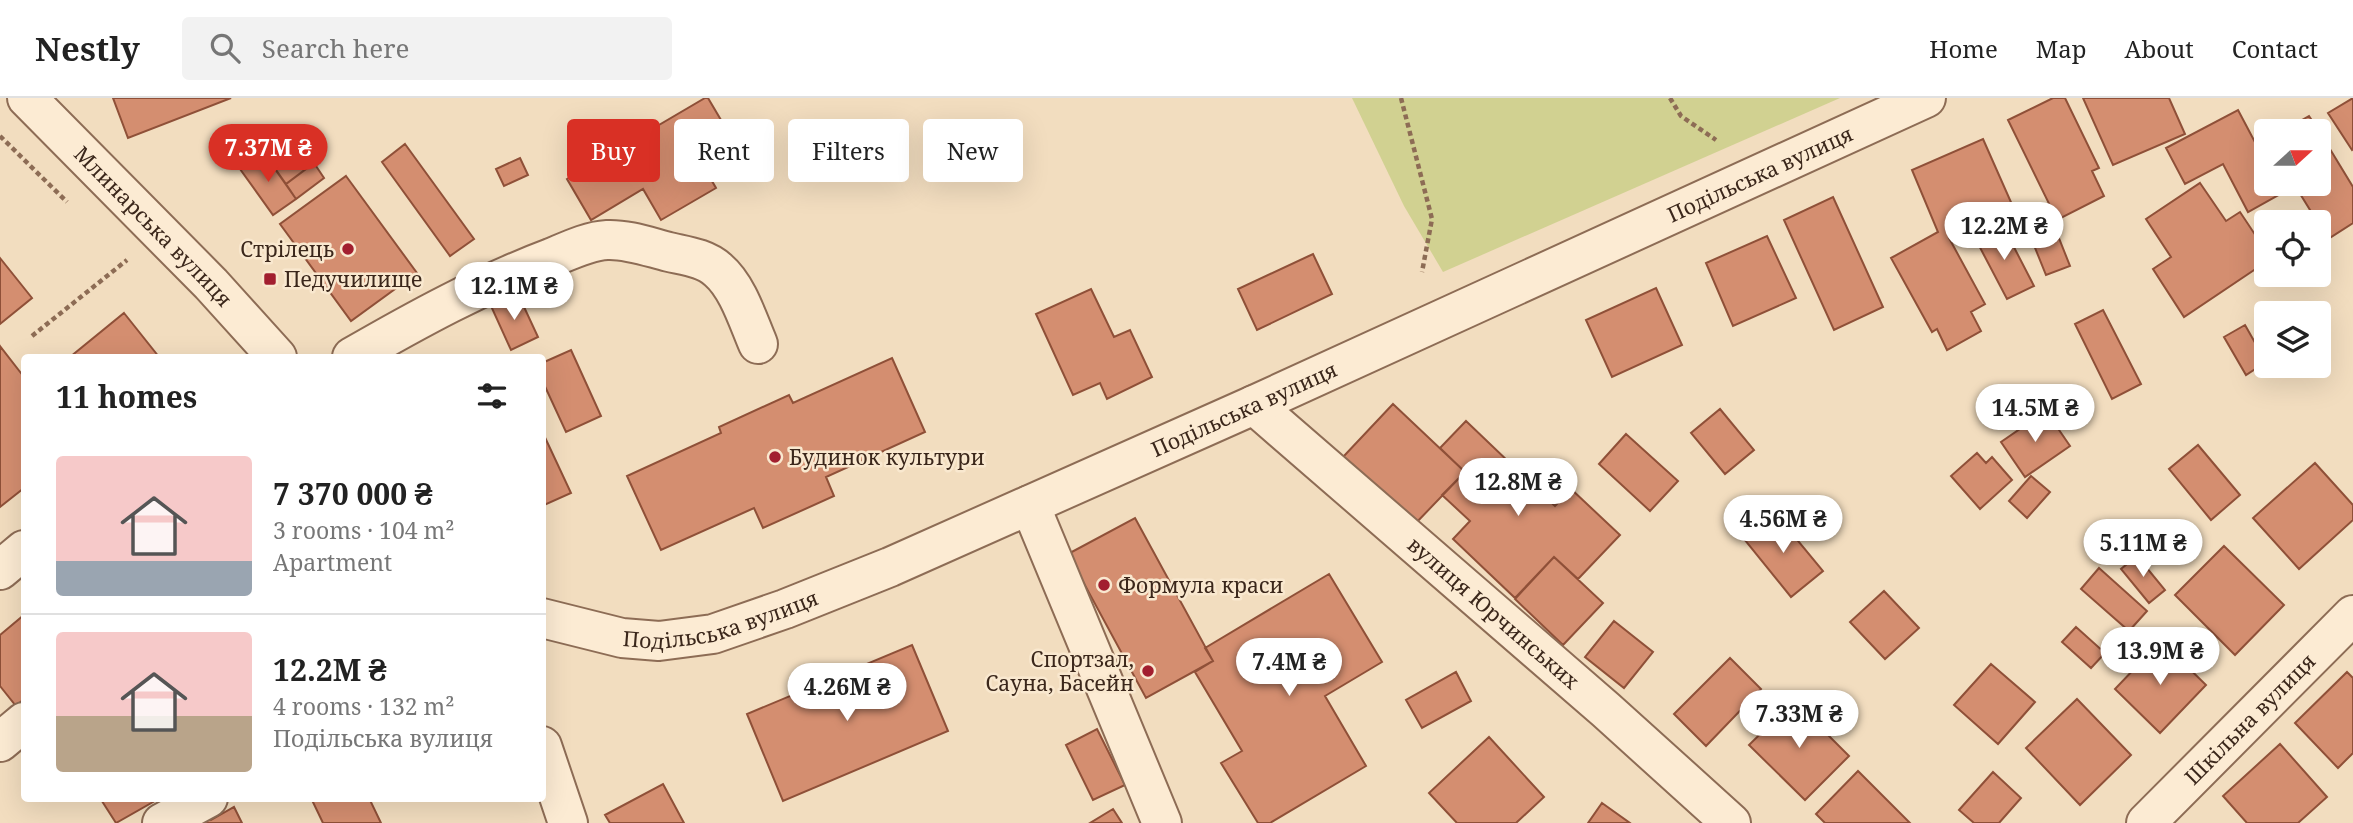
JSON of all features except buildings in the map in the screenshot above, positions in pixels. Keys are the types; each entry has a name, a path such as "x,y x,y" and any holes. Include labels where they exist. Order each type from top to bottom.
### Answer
{"street":[{"name":"Млинарська вулиця","path":"27,98 211,284 274,354"},
{"name":"Подільська вулиця","path":"546,619 643,641 677,640 713,634 785,610 878,572 1254,405 1926,98"},
{"path":"358,354 477,290 533,265 605,240 628,242 697,258 709,264 727,280 758,344"},
{"name":"вулиця Юрчинських","path":"1254,405 1606,710 1731,823"},
{"path":"1030,505 1162,823"},
{"path":"0,570 21,552"},
{"name":"Шкільна вулиця","path":"2146,823 2353,614"},
{"path":"0,742 21,724"},
{"path":"546,758 568,823"},
{"path":"162,823 201,802"}],"path":[{"path":"1401,98 1432,219 1423,272"},
{"path":"1670,98 1681,116 1716,140"},
{"path":"32,336 127,260"}],"green space":[{"path":"1352,98 1840,98 1443,272 1404,206"}],"place":[{"name":"Стрілець","path":"348,249"},
{"name":"Педучилище","path":"270,279"},
{"name":"Будинок культури","path":"775,457"},
{"name":"Формула краси","path":"1104,585"},
{"name":"Спортзал, Сауна, Басейн","path":"1148,671"}]}
